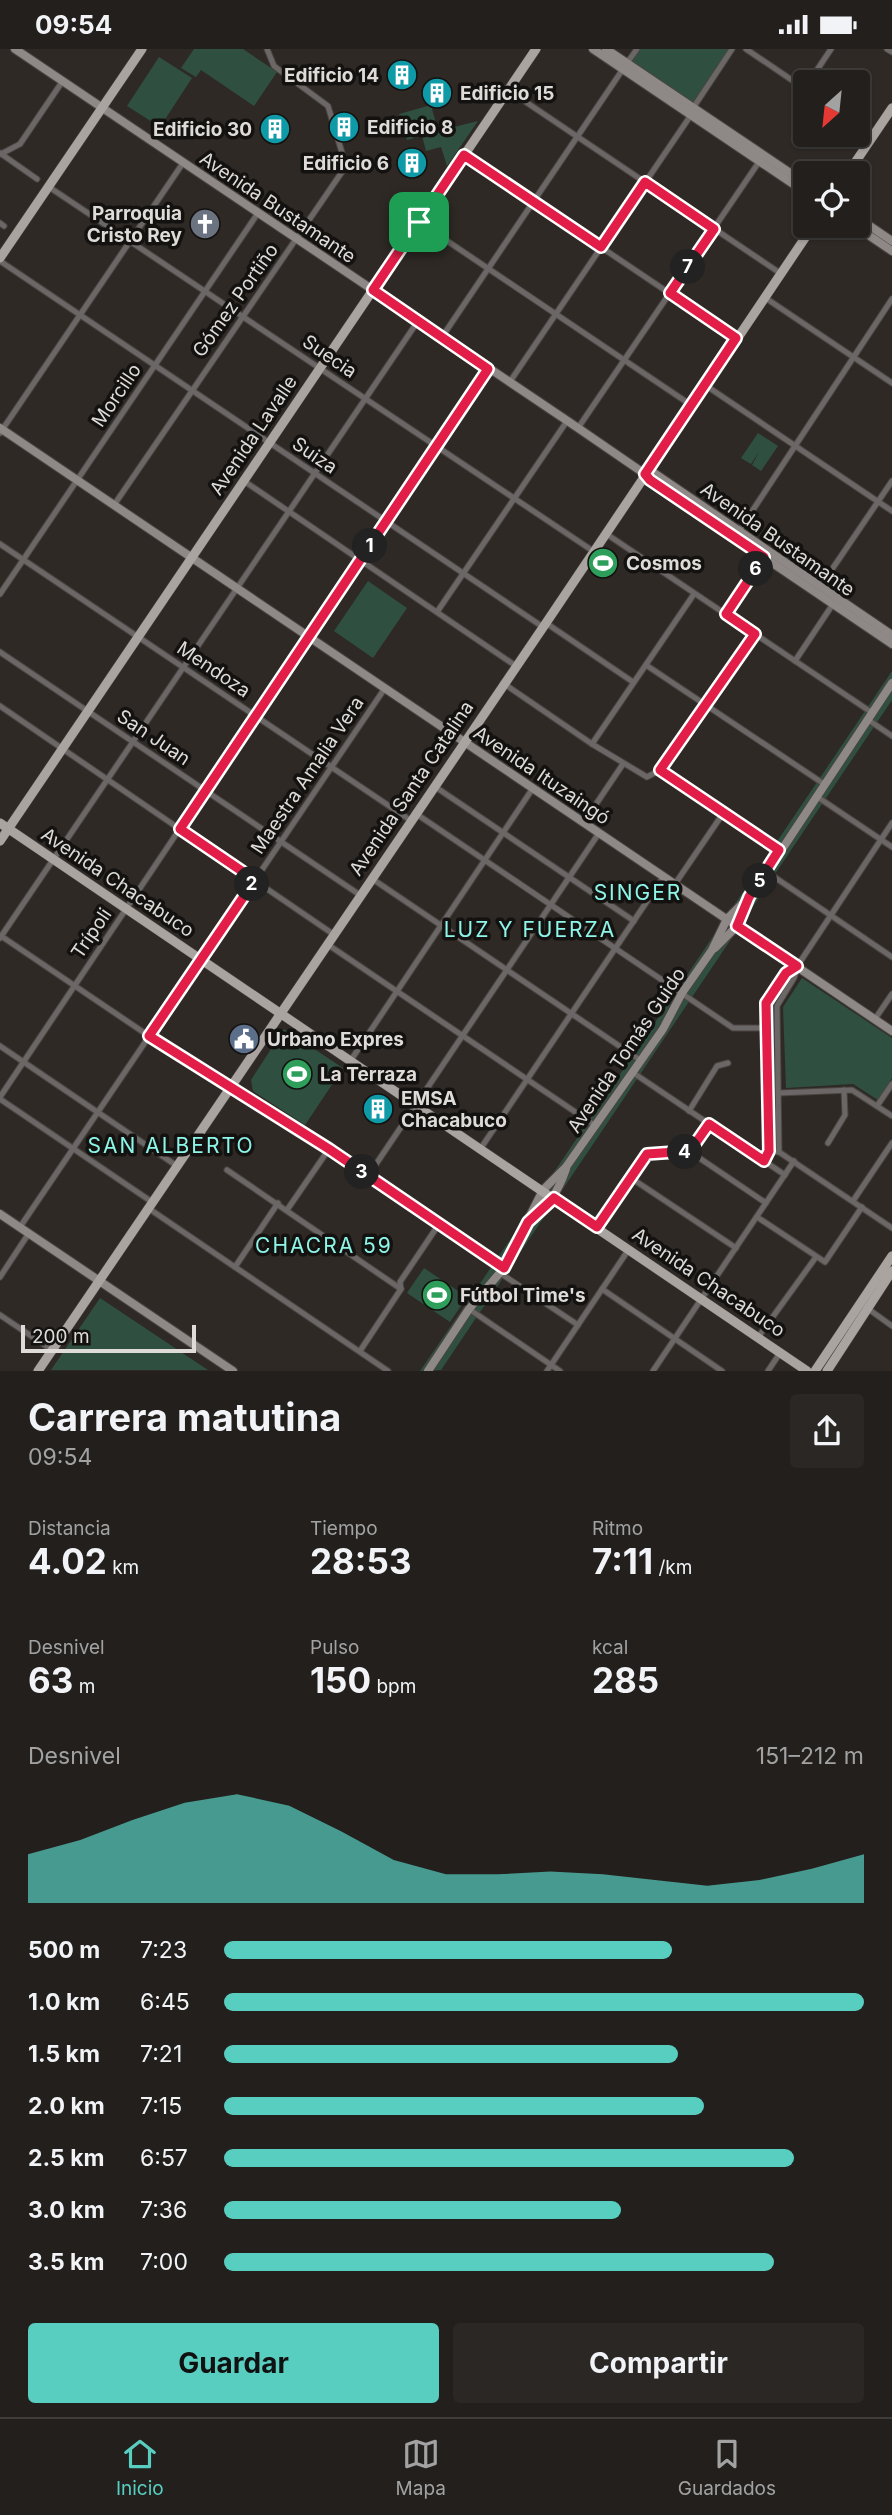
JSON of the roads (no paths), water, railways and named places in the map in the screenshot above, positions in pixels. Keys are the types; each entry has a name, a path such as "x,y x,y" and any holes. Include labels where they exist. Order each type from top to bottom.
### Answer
{"main road":[{"name":"Avenida Bustamante","path":"15,49 645,474 654,473 764,557 892,644"},
{"path":"0,260 142,49"},
{"name":"Avenida Lavalle","path":"0,841 4,826 63,748 536,49"},
{"path":"593,49 625,66 793,176"},
{"path":"606,49 625,66"},
{"path":"856,161 891,111"},
{"path":"762,158 793,183"},
{"path":"870,226 892,241"},
{"path":"870,236 892,251"},
{"name":"Avenida Santa Catalina","path":"38,1370 805,238"},
{"name":"Avenida Ituzaingó","path":"1,430 892,1031"},
{"name":"Avenida Bustamante","path":"677,493 892,635"},
{"name":"Avenida Tomás Guido","path":"429,1370 469,1310 502,1270 543,1190 566,1167 663,1029 682,993 712,950 727,919 749,897 767,872 779,850 892,683"},
{"name":"Avenida Chacabuco","path":"4,826 807,1370"},
{"name":"Avenida Tomás Guido","path":"712,950 737,926 749,897"},
{"name":"Avenida Tomás Guido","path":"528,1222 554,1198 566,1167"},
{"path":"0,1214 233,1370"},
{"path":"815,1370 892,1256"},
{"path":"827,1370 892,1271"}],"street":[{"name":"Gómez Portiño","path":"114,505 346,166 328,106 274,66 267,49"},
{"path":"442,337 637,49"},
{"path":"509,383 732,49"},
{"path":"746,49 793,80"},
{"path":"817,70 831,49"},
{"path":"887,49 892,53"},
{"path":"37,179 1,154 20,144 62,82"},
{"path":"508,90 780,274"},
{"path":"870,132 874,135"},
{"path":"464,155 736,338"},
{"path":"578,428 762,158"},
{"path":"1,430 183,163"},
{"name":"Suecia","path":"49,187 593,551"},
{"name":"Morcillo","path":"0,594 258,213"},
{"path":"419,222 691,405"},
{"name":"Suiza","path":"0,260 314,474 633,682"},
{"path":"764,297 892,383"},
{"path":"738,531 892,299"},
{"path":"418,321 0,937 149,1036 329,1149 439,1224 578,1325"},
{"name":"Trípoli","path":"0,1098 488,369"},
{"path":"705,384 892,511"},
{"path":"438,612 567,421"},
{"path":"244,481 516,666"},
{"path":"820,587 892,481"},
{"path":"605,533 795,661 892,736"},
{"name":"Mendoza","path":"0,544 331,767 485,860 733,1028 766,1028"},
{"path":"726,614 764,557"},
{"path":"592,744 694,594"},
{"path":"795,661 833,604"},
{"path":"503,683 592,744 647,777 660,770 755,634"},
{"name":"San Juan","path":"0,652 360,895"},
{"path":"646,665 824,784"},
{"name":"Maestra Amalia Vera","path":"19,1227 385,688"},
{"path":"0,706 333,934"},
{"path":"583,822 623,764"},
{"path":"660,770 779,850"},
{"path":"434,786 634,921"},
{"path":"351,1060 533,788"},
{"path":"816,796 892,847"},
{"path":"675,884 724,812"},
{"path":"764,1161 774,1151 779,1093 777,1006 794,978 797,966 892,823"},
{"path":"368,1176 599,833"},
{"path":"767,872 892,957"},
{"path":"481,1148 664,876"},
{"path":"371,879 640,1060"},
{"path":"327,944 596,1126"},
{"path":"774,1151 766,1003 786,973 797,966"},
{"path":"875,1019 892,994"},
{"path":"0,1046 177,1166"},
{"path":"690,1111 718,1066 728,1063"},
{"path":"632,1072 785,1175"},
{"path":"877,1106 892,1084"},
{"path":"828,1143 845,1115 844,1090"},
{"path":"779,1093 852,1090 892,1116"},
{"path":"0,1098 235,1267 388,1370"},
{"path":"690,1151 709,1124"},
{"path":"853,1201 892,1143"},
{"path":"287,1210 329,1149"},
{"path":"597,1227 647,1154 690,1151 766,1203"},
{"path":"774,1151 794,1161 892,1228"},
{"path":"653,1370 794,1161"},
{"path":"227,1170 401,1289"},
{"path":"631,1178 736,1248"},
{"path":"235,1267 278,1203"},
{"path":"757,1217 825,1262 862,1207"},
{"path":"360,1351 401,1289 400,1282 439,1224"},
{"path":"0,1277 29,1233"},
{"path":"549,1367 629,1249"},
{"path":"759,1336 816,1257"},
{"path":"602,1289 722,1370"},
{"path":"867,1308 892,1325"},
{"path":"469,1310 549,1367 560,1370"},
{"path":"0,1315 52,1350"},
{"path":"768,1370 781,1352"}],"place":[{"name":"Edificio 14","path":"402,75"},
{"name":"Edificio 15","path":"437,93"},
{"name":"Edificio 8","path":"344,127"},
{"name":"Edificio 30","path":"275,129"},
{"name":"Edificio 6","path":"412,163"},
{"name":"Parroquia Cristo Rey","path":"205,224"},
{"name":"Cosmos","path":"603,563"},
{"name":"Urbano Expres","path":"244,1039"},
{"name":"La Terraza","path":"297,1074"},
{"name":"EMSA Chacabuco","path":"378,1109"},
{"name":"Fútbol Time's","path":"437,1295"}],"district":[{"name":"SINGER","path":"638,893"},
{"name":"LUZ Y FUERZA","path":"530,930"},
{"name":"SAN ALBERTO","path":"171,1146"},
{"name":"CHACRA 59","path":"324,1246"}]}
